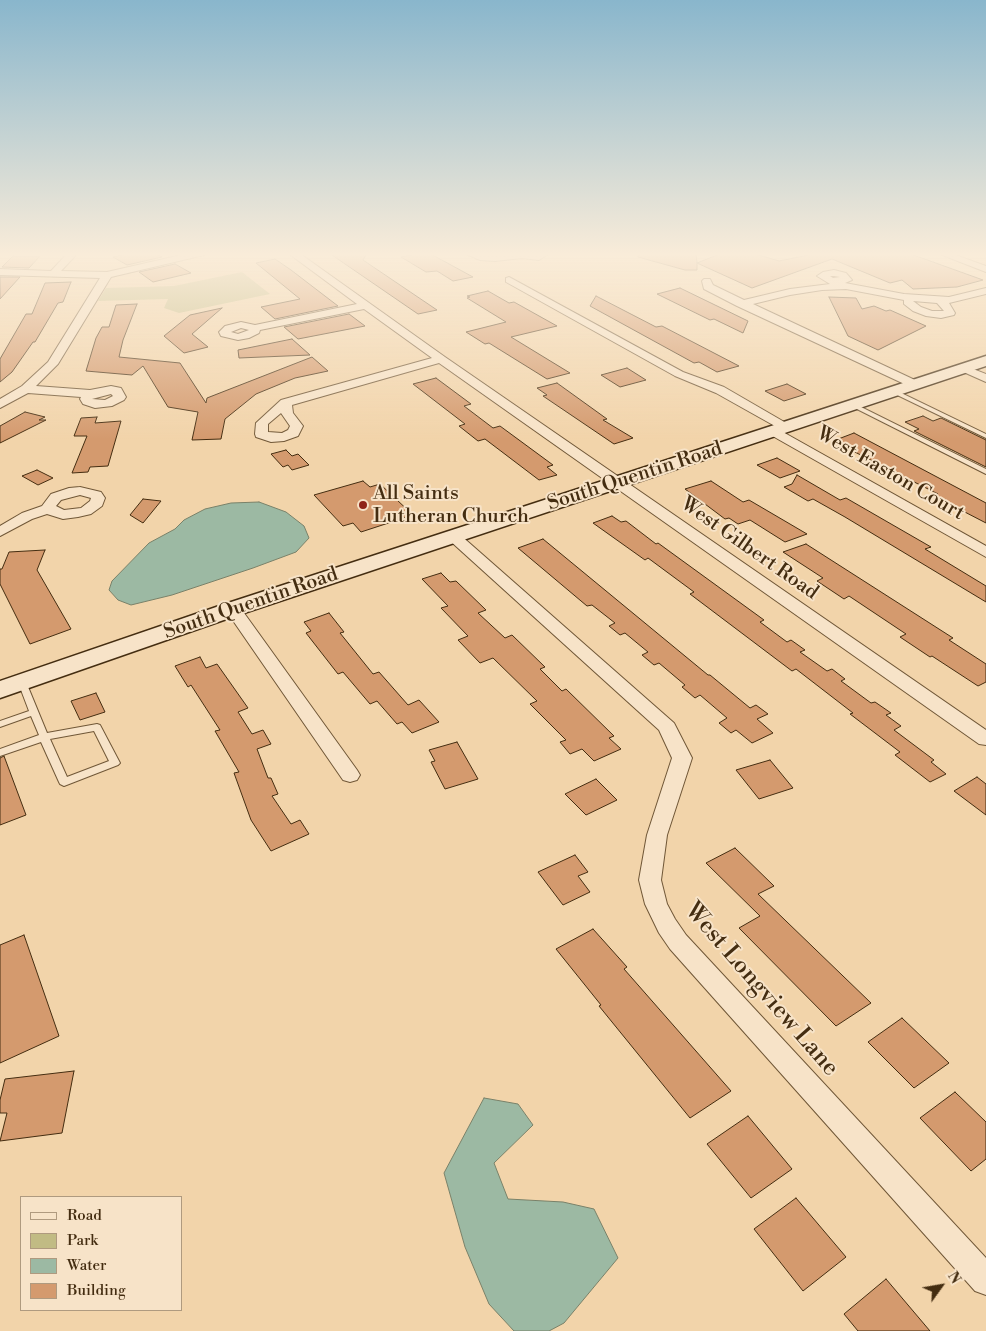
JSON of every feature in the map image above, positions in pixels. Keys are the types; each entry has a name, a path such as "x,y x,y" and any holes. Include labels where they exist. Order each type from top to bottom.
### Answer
{"main road":[{"name":"South Quentin Road","path":"11,686 233,609 986,360"}],"street":[{"path":"0,404 26,389 52,364 82,315"},
{"path":"254,328 320,315"},
{"name":"West Gilbert Road","path":"379,315 986,738"},
{"name":"West Easton Court","path":"573,315 679,374 720,390 780,429 986,552"},
{"path":"765,315 913,384"},
{"path":"285,403 441,359"},
{"path":"963,368 986,378"},
{"path":"26,389 90,394"},
{"path":"0,532 27,516 50,508"},
{"name":"West Longview Lane","path":"453,536 667,727 682,758 657,835 650,880 656,904 667,926 678,942 986,1280"},
{"path":"233,609 350,775"}],"lane":[{"path":"893,391 986,436"},
{"path":"852,405 986,472"},
{"path":"0,753 44,737 97,727 115,763 64,782 44,737 34,712 11,686"},
{"path":"0,724 34,712"}],"water":[{"path":"259,502 286,512 304,526 309,538 296,552 172,595 131,605 118,600 109,590 112,581 149,543 175,529 184,520 205,509 231,503"},
{"path":"484,1098 518,1104 533,1125 494,1163 508,1199 563,1202 594,1209 618,1258 564,1323 549,1331 514,1331 489,1304 465,1247 444,1173"}],"building":[{"path":"25,315 51,315 35,342 33,342 12,372 0,382 0,359"},
{"path":"113,315 133,315 119,357 180,363 206,403 207,398 312,357 328,371 295,378 256,394 225,419 221,439 192,440 198,412 168,407 143,366 132,375 86,371 96,338 102,327 109,327"},
{"path":"190,315 214,315 192,334 208,347 184,353 164,336"},
{"path":"270,315 294,315 275,319"},
{"path":"343,315 350,315 365,326 298,339 284,327"},
{"path":"495,315 537,315 557,326 511,337 570,373 547,379 489,343 485,344 466,332 506,322"},
{"path":"607,315 633,315 656,327 662,326 739,366 717,372 699,362 694,363"},
{"path":"700,315 736,315 748,321 743,333 714,319 710,320"},
{"path":"838,315 902,315 926,326 878,350 848,336"},
{"path":"292,339 310,355 239,358 238,350"},
{"path":"627,368 646,380 620,387 601,375"},
{"path":"436,378 471,404 464,406 493,428 500,426 553,465 547,467 557,475 539,480 485,439 478,441 459,426 465,424 413,384"},
{"path":"557,383 607,419 603,420 633,438 614,444 543,396 547,395 537,388"},
{"path":"787,384 806,394 784,401 765,391"},
{"path":"25,412 45,417 39,420 46,420 0,443 0,426"},
{"path":"923,416 933,421 941,418 986,440 986,467 914,431 919,429 905,422"},
{"path":"97,417 95,423 121,421 108,466 90,467 88,472 72,473 87,436 74,436 81,418"},
{"path":"854,433 986,503 986,523 934,496 938,494 833,441"},
{"path":"286,450 292,456 298,454 309,465 292,470 288,465 283,467 271,454"},
{"path":"777,458 800,471 780,478 757,465"},
{"path":"37,470 53,478 38,485 22,476"},
{"path":"797,475 840,500 846,498 931,547 925,549 986,586 986,602 845,517 813,499 808,501 784,487 792,484"},
{"name":"All Saints Lutheran Church","path":"363,481 370,487 380,484 413,515 361,532 353,523 343,526 314,495"},
{"path":"711,481 743,502 749,500 807,534 785,542 750,520 738,524 729,518 725,519 685,489"},
{"path":"143,499 161,501 143,523 130,515"},
{"path":"612,516 621,522 626,521 656,544 658,543 764,620 760,622 787,642 791,640 805,650 800,652 827,671 832,669 845,679 841,681 871,703 875,702 891,713 886,715 901,726 894,730 934,760 931,762 946,774 930,782 895,755 900,752 796,669 792,671 690,594 694,592 648,558 645,560 593,523"},
{"path":"543,539 750,708 756,705 768,714 757,719 773,733 752,743 736,730 731,733 719,723 727,718 700,695 695,698 682,687 685,685 659,663 654,665 642,655 648,652 625,633 620,635 609,626 615,623 592,605 587,606 518,548"},
{"path":"806,544 953,638 949,640 986,664 986,682 978,686 932,656 930,657 900,637 906,634 849,596 844,599 817,581 823,578 783,552"},
{"path":"45,550 37,570 71,629 30,644 0,584 0,569 2,569 9,552"},
{"path":"441,573 450,582 456,581 486,610 478,613 505,638 512,635 545,667 540,669 562,691 566,689 614,736 609,738 621,749 594,761 582,749 570,754 560,742 566,740 530,704 537,701 493,658 480,663 458,640 468,636 441,608 448,606 422,579"},
{"path":"329,613 344,632 340,633 373,674 379,672 408,705 419,700 439,722 412,733 402,722 397,724 377,701 370,704 343,672 338,674 306,633 311,631 304,622"},
{"path":"200,657 206,668 217,664 248,708 238,712 252,734 263,730 271,744 257,749 268,778 271,778 278,794 272,796 291,824 300,820 309,834 271,851 251,820 234,773 239,772 215,731 220,730 191,685 188,687 175,666"},
{"path":"96,693 105,712 80,720 71,701"},
{"path":"457,742 478,779 445,789 431,762 435,761 429,750"},
{"path":"4,756 26,815 0,825 0,758"},
{"path":"770,760 793,788 759,799 736,770"},
{"path":"977,777 986,784 986,815 954,791"},
{"path":"596,779 617,800 586,815 565,794"},
{"path":"735,848 774,886 758,894 871,1003 836,1026 739,928 760,916 706,863"},
{"path":"575,855 588,872 578,876 590,892 563,905 538,872"},
{"path":"593,929 627,967 624,969 731,1091 690,1118 599,1006 601,1005 556,949"},
{"path":"24,935 59,1036 0,1063 0,945"},
{"path":"902,1018 949,1063 914,1088 868,1042"},
{"path":"74,1071 62,1133 0,1141 7,1113 0,1113 0,1100 5,1079"},
{"path":"955,1092 986,1122 986,1159 971,1171 920,1118"},
{"path":"748,1116 792,1169 751,1198 707,1144"},
{"path":"796,1198 846,1257 803,1291 754,1229"},
{"path":"886,1279 930,1331 858,1331 844,1314"}],"place":[{"name":"All Saints Lutheran Church","path":"363,505"}]}
